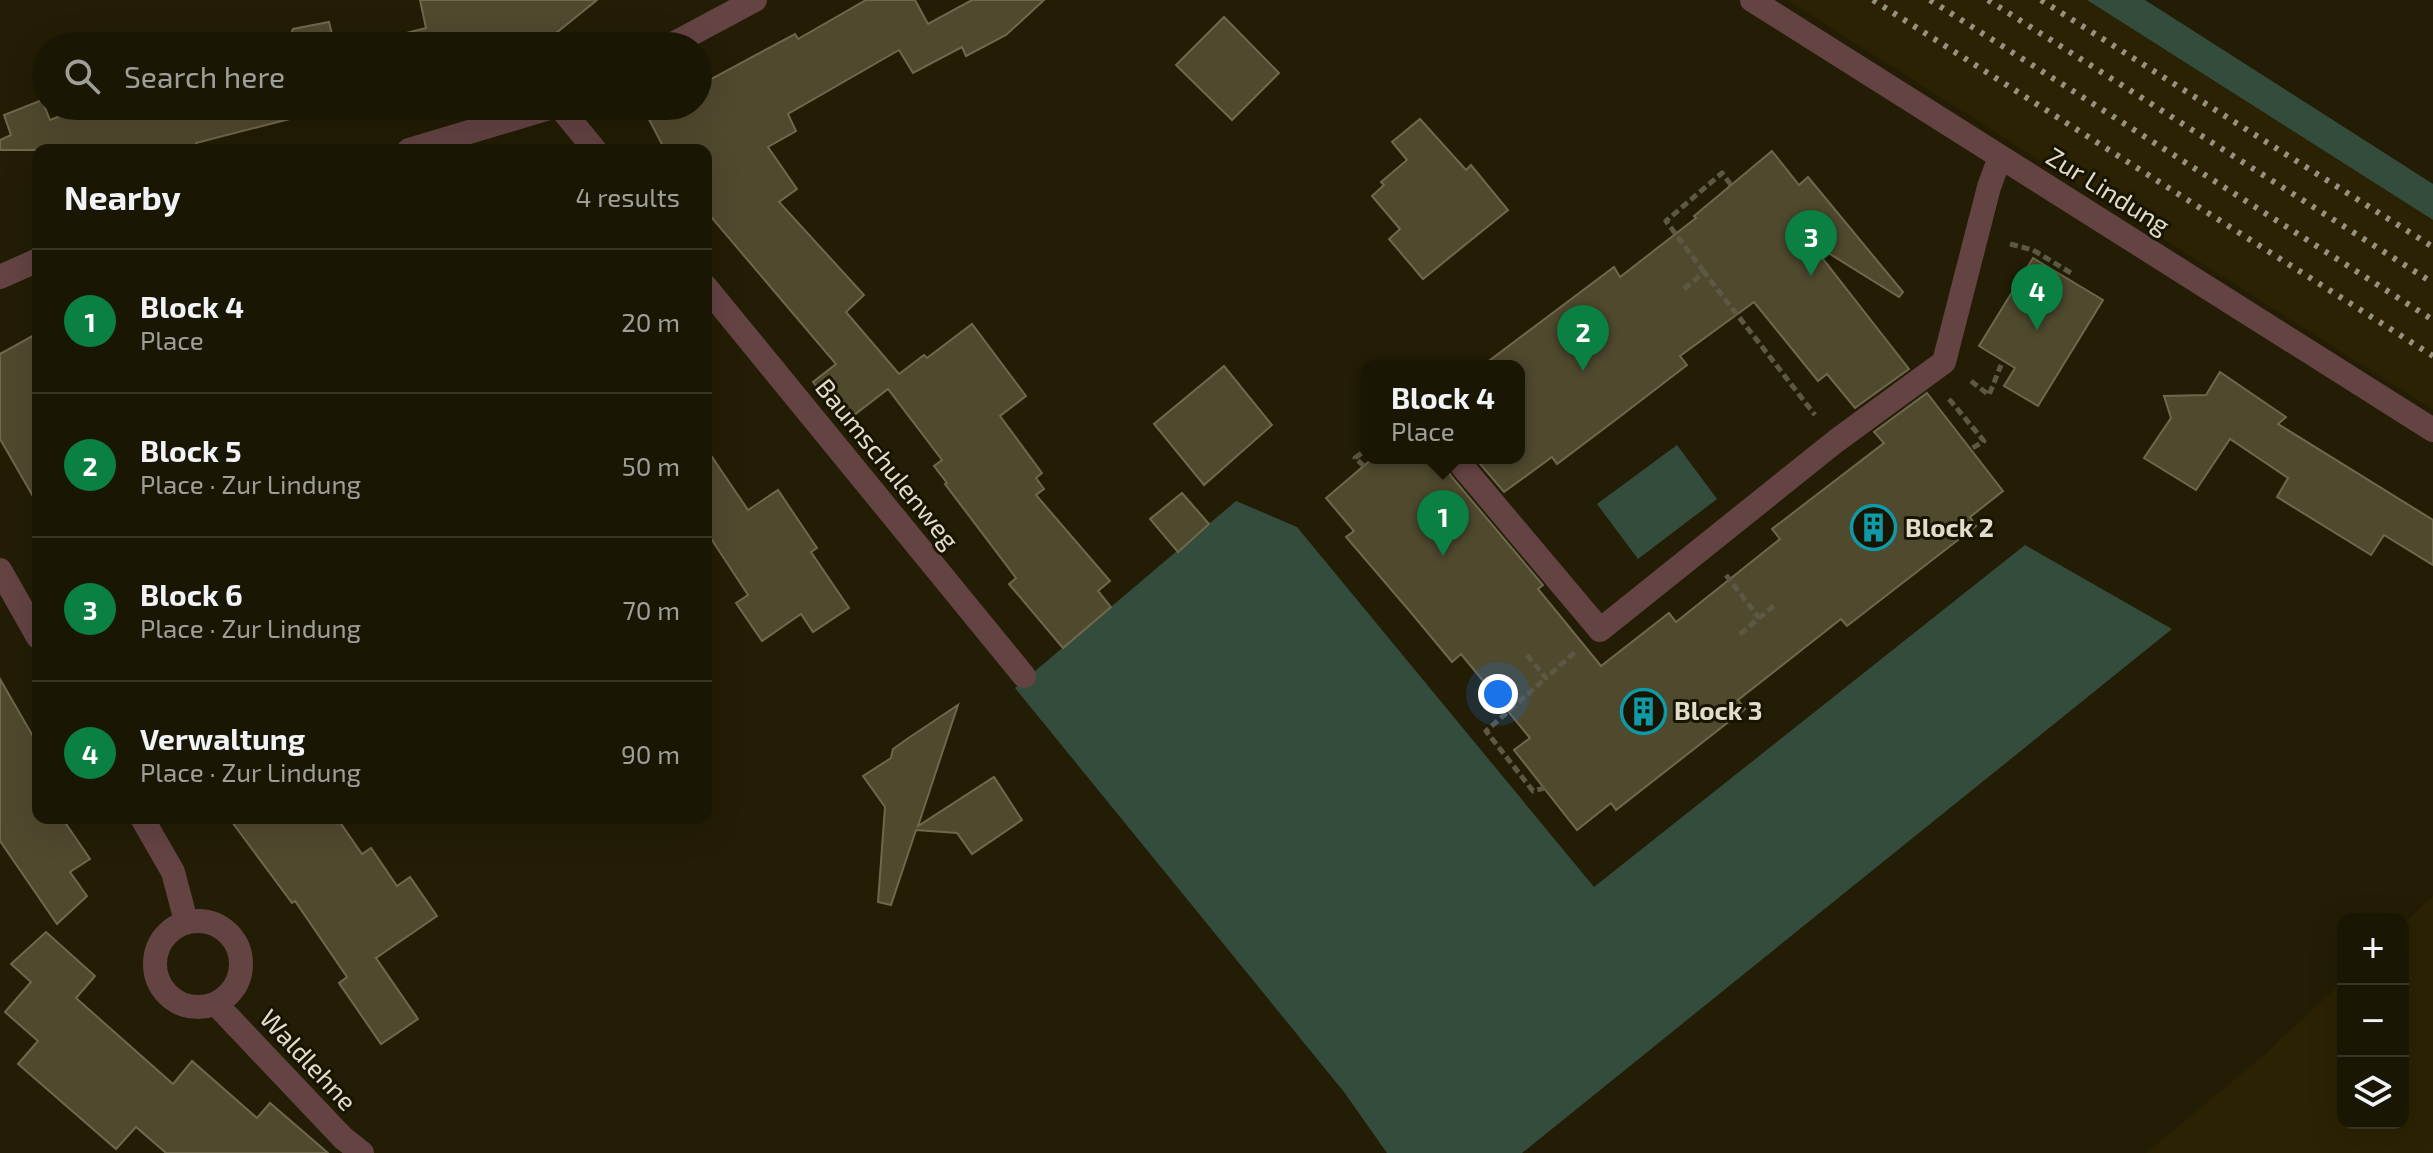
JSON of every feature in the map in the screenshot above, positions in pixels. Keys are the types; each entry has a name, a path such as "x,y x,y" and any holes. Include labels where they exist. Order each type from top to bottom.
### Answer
{"street":[{"path":"695,32 755,0"},
{"name":"Zur Lindung","path":"1752,0 2433,430"},
{"path":"429,144 511,120"},
{"path":"570,120 590,144"},
{"path":"1462,466 1600,630 1836,441 1944,362 1989,187 2000,157"},
{"path":"0,277 32,263"},
{"name":"Baumschulenweg","path":"712,294 1024,676"},
{"path":"0,570 32,626"},
{"path":"145,824 173,872 186,921 173,927 156,950 154,964 157,979 163,991 187,1007 216,1004"},
{"name":"Waldlehne","path":"186,921 215,924 227,931 236,943 241,971 228,996 216,1004 343,1138 362,1153"}],"path":[{"path":"1731,185 1722,173 1666,221 1836,441"},
{"path":"1979,234 2033,250 2071,273"},
{"path":"1684,289 1704,272"},
{"path":"1928,374 1984,441 1971,449"},
{"path":"1704,546 1759,618"},
{"path":"1740,634 1776,604"},
{"path":"1545,788 1533,791 1486,731 1600,630"},
{"path":"1527,655 1546,678"}],"shaded area":[{"path":"1787,0 2087,0 2433,220 2433,410"},
{"path":"2433,896 2433,1153 2146,1153 2263,1056 2337,987 2337,1129 2409,1129 2409,918"}],"green space":[{"path":"2087,0 2145,0 2433,184 2433,220"},
{"path":"1677,445 1717,499 1638,559 1597,504"},
{"path":"1236,501 1297,527 1594,887 2025,545 2172,629 1522,1153 1387,1153 1344,1092 1015,688"}],"building":[{"path":"420,0 597,0 557,32 410,32 426,28"},
{"path":"866,0 915,0 928,24 972,0 1044,0 1006,35 966,56 962,47 913,73 899,50 788,114 796,131 768,147 797,189 779,202 864,295 846,312 899,374 924,355 927,358 972,324 1026,396 1000,416 1042,473 1036,478 1044,489 1036,495 1110,581 1098,591 1111,607 1063,648 1009,584 1016,578 945,484 934,466 942,460 888,389 845,422 813,382 836,364 712,218 712,144 662,144 649,120 712,120 712,78 795,34 798,39"},
{"path":"1224,17 1279,73 1232,120 1176,65"},
{"path":"329,22 332,32 292,32 293,29"},
{"path":"32,104 32,120 286,120 196,144 32,144 32,150 0,150 0,140 11,135 4,115"},
{"path":"1420,119 1466,170 1471,165 1508,210 1423,279 1389,239 1400,229 1372,196 1384,185 1381,182 1407,160 1392,142"},
{"path":"1772,151 1799,185 1808,177 1903,292 1899,297 1809,241 1909,369 1855,408 1827,374 1818,381 1754,302 1680,356 1687,365 1622,415 1557,464 1552,457 1504,492 1480,464 1525,464 1525,360 1490,360 1614,267 1620,277 1696,218 1694,216"},
{"path":"2033,258 2103,300 2038,406 2004,386 2015,368 1979,346"},
{"path":"32,336 32,495 0,439 0,354"},
{"path":"1224,366 1272,425 1204,485 1154,424"},
{"path":"2220,372 2286,417 2278,424 2433,520 2433,565 2384,535 2371,555 2277,497 2288,478 2230,439 2196,490 2144,458 2171,418 2164,396 2206,395"},
{"path":"1927,393 2003,491 1970,517 1976,526 1847,626 1841,619 1738,700 1745,709 1616,810 1611,803 1577,830 1514,750 1530,738 1461,654 1452,662 1346,537 1354,531 1326,498 1366,464 1448,464 1451,476 1543,585 1538,589 1601,666 1669,613 1676,622 1780,539 1772,529 1884,443 1874,432"},
{"path":"712,457 748,510 778,490 817,548 811,552 849,608 813,632 801,614 762,641 736,603 748,595 712,540"},
{"path":"1182,493 1209,524 1178,552 1150,519"},
{"path":"0,679 32,735 32,824 66,824 90,859 70,872 87,896 57,924 0,841"},
{"path":"958,705 918,826 994,777 1022,820 972,854 957,833 916,830 891,905 878,902 885,807 863,776 891,758 893,749"},
{"path":"233,824 341,824 362,854 371,848 397,886 410,877 437,916 376,958 418,1019 381,1044 339,983 347,977 295,901 292,903"},
{"path":"46,932 95,976 76,998 173,1084 192,1061 257,1118 270,1103 328,1153 166,1153 136,1127 116,1149 18,1064 38,1041 5,1012 31,982 11,964"}],"railway":[{"path":"1873,0 2433,356"},
{"path":"1930,0 2433,320"},
{"path":"1988,0 2433,283"},
{"path":"2041,0 2433,247"}],"place":[{"name":"Block 6","path":"1811,276"},
{"name":"Verwaltung","path":"2037,330"},
{"name":"Block 5","path":"1583,371"},
{"name":"Block 2","path":"1874,528"},
{"name":"Block 4","path":"1443,556"},
{"name":"Block 3","path":"1643,711"}]}
